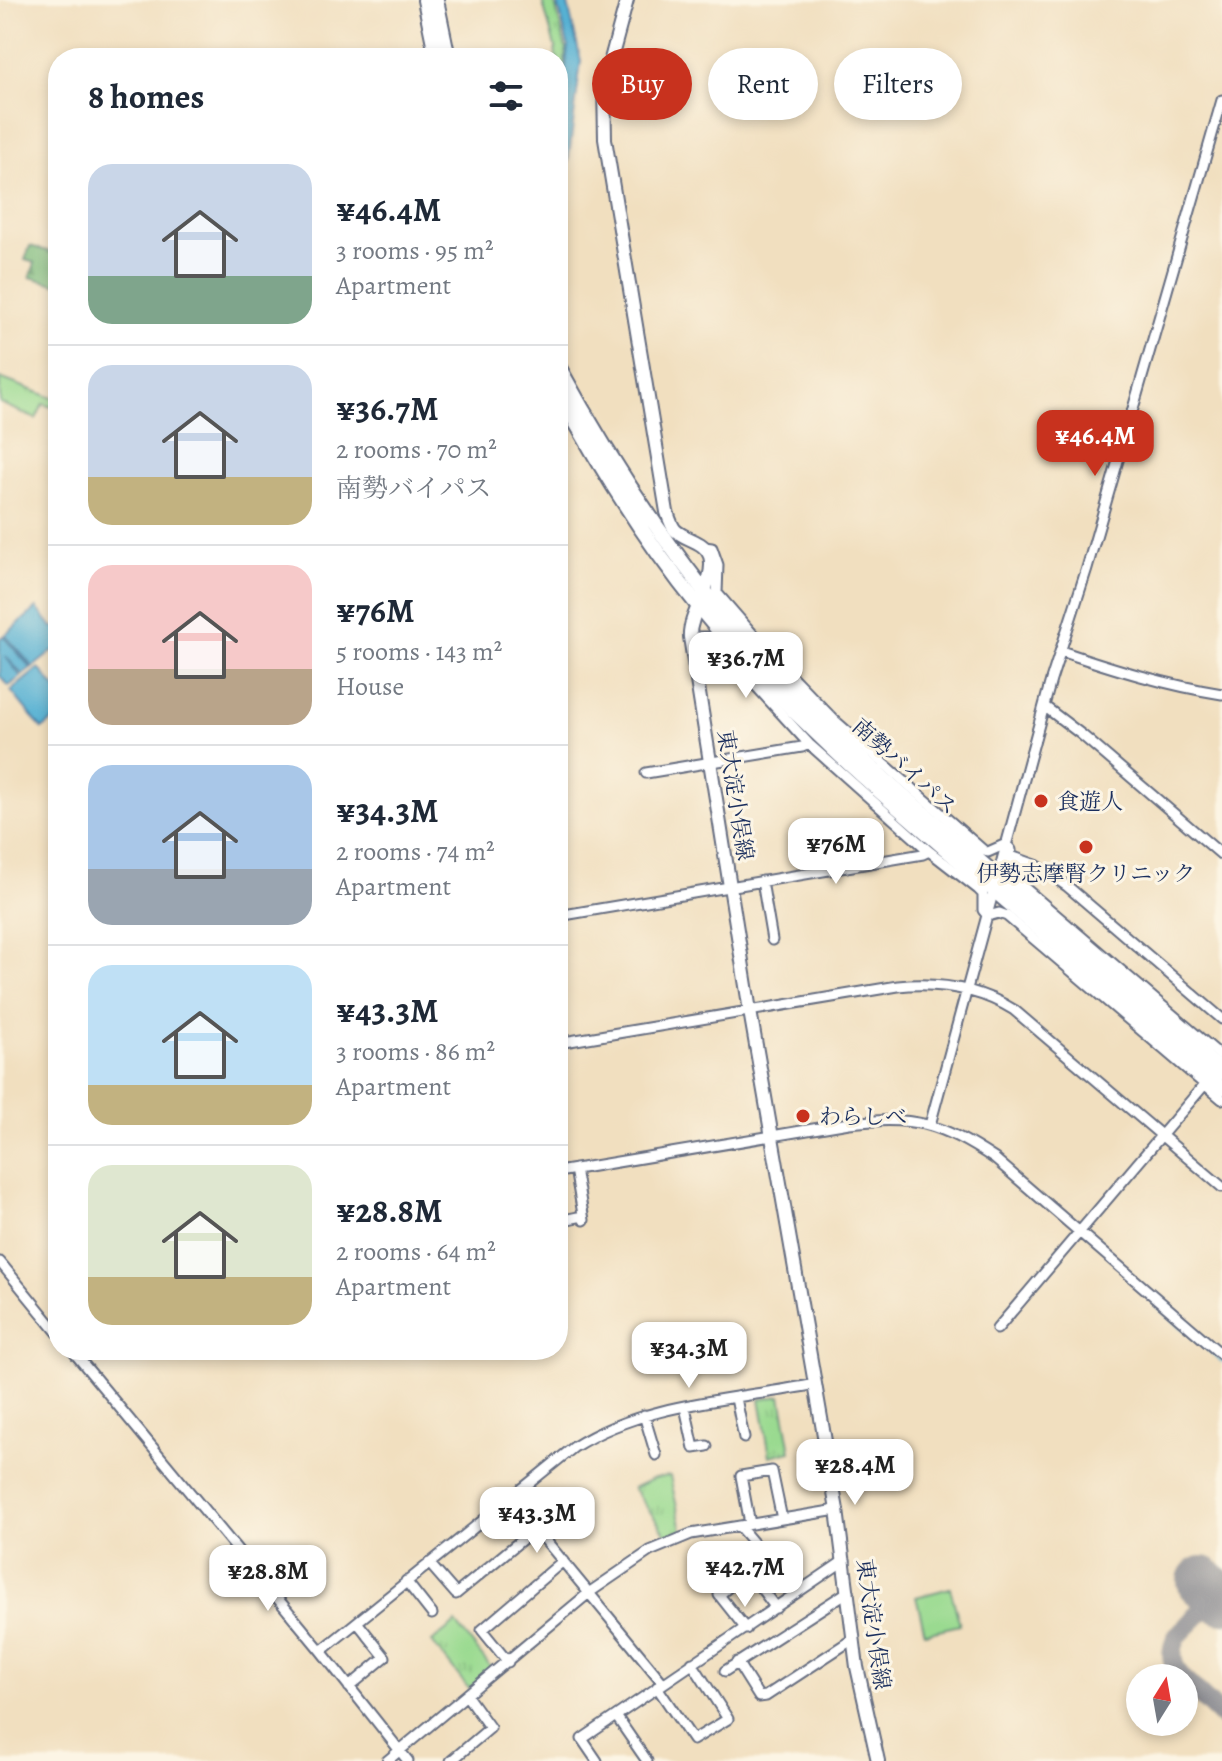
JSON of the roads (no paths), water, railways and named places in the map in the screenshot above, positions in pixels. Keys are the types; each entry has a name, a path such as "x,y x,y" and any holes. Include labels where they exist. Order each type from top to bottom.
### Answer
{"highway":[{"path":"425,0 435,48"},
{"path":"436,0 446,48"},
{"name":"南勢バイパス","path":"568,384 610,459 704,592 772,671 996,884 1222,1088"},
{"name":"南勢バイパス","path":"568,408 641,529 700,607 801,719 885,798 996,884 1222,1072"}],"main road":[{"path":"627,0 604,85 605,139 667,512 677,532 704,547"},
{"name":"東大淀小俣線","path":"704,547 711,562 690,637 750,1011 837,1510 861,1692 878,1761"}],"street":[{"path":"930,1125 1044,706 1222,100"},
{"path":"704,547 712,548 718,558 717,593 834,720 984,851 1006,844"},
{"path":"690,637 711,637 809,744 929,851 983,894 984,914 988,916"},
{"path":"1061,651 1130,675 1175,687 1222,694"},
{"path":"1044,706 1222,855"},
{"path":"646,773 809,744"},
{"path":"1006,844 1011,850 1008,871 1013,878 1222,1057"},
{"path":"568,914 929,851"},
{"path":"1011,856 1036,865 1067,886 1222,1019"},
{"path":"762,881 772,940"},
{"path":"988,916 999,913 1007,916 1222,1099"},
{"path":"568,1041 921,984 969,989 1014,1010 1222,1187"},
{"path":"997,1329 1205,1084"},
{"path":"568,1170 881,1119 912,1119 968,1142 995,1159 1222,1355"},
{"path":"568,1220 584,1218 575,1169"},
{"path":"0,1262 48,1321"},
{"path":"80,1360 408,1761"},
{"path":"321,1651 588,1437 644,1415 816,1384"},
{"path":"736,1398 744,1438"},
{"path":"685,1407 694,1448 707,1446"},
{"path":"644,1415 656,1455"},
{"path":"780,1574 744,1525 741,1476 772,1471 782,1519"},
{"path":"510,1497 590,1592 660,1685 693,1740 728,1719 692,1663"},
{"path":"387,1761 590,1592 632,1562 691,1534 837,1510"},
{"path":"429,1563 456,1594 536,1528"},
{"path":"582,1761 594,1757 582,1739 845,1560"},
{"path":"508,1662 482,1630 563,1561"},
{"path":"746,1629 719,1595 748,1571 776,1608"},
{"path":"406,1581 432,1614"},
{"path":"725,1671 849,1591"},
{"path":"349,1687 385,1657 357,1622"},
{"path":"737,1662 759,1697 766,1696 853,1639"},
{"path":"451,1761 490,1728 467,1696"},
{"path":"616,1716 647,1761"}],"water":[{"path":"557,0 567,0 581,61 568,163 568,48"},
{"path":"37,608 48,622 48,655 33,667 5,635"},
{"path":"3,636 31,668 23,675 5,656 21,677 9,686 0,676 0,638"},
{"path":"39,668 48,679 48,724 42,729 11,691"}],"waterway":[{"path":"1155,1305 1222,1362"}],"place":[{"name":"食遊人","path":"1041,801"},
{"name":"伊勢志摩腎クリニック","path":"1086,847"},
{"name":"わらしべ","path":"803,1116"}]}
